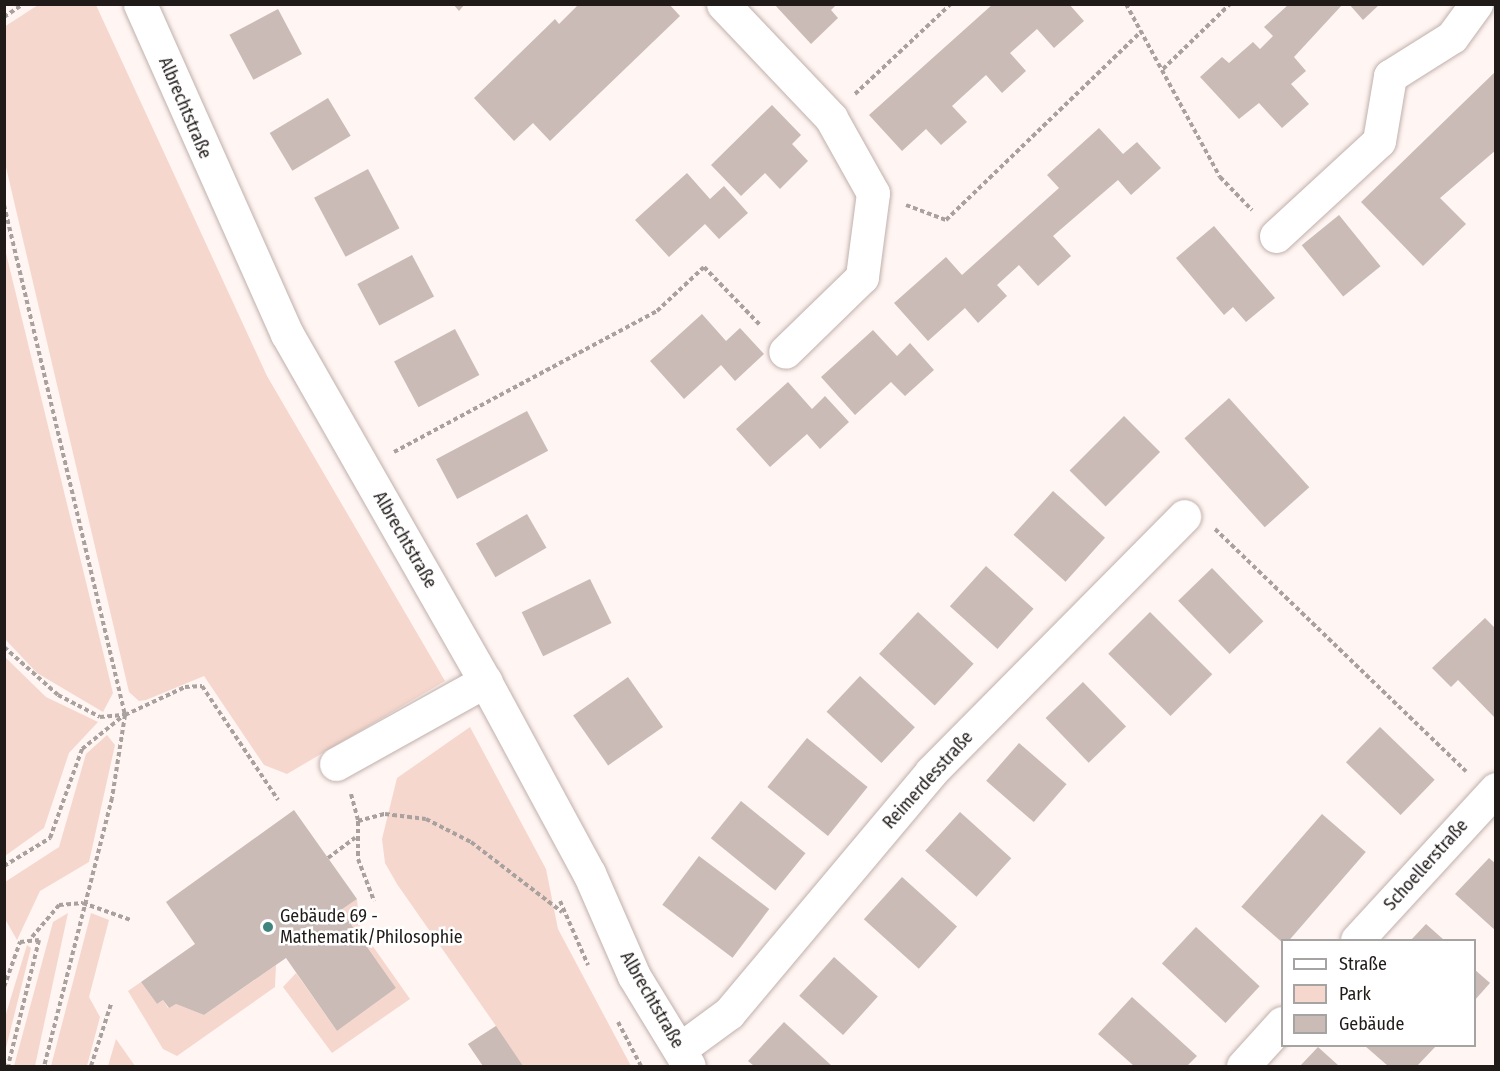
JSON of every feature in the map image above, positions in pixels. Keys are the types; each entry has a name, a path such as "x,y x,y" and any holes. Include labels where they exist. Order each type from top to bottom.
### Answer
{"street":[{"name":"Albrechtstraße","path":"140,4 251,262 485,681 589,873 634,976 685,1058"},
{"path":"723,4 831,118 873,193 862,277 785,352"},
{"path":"1276,236 1379,141 1389,76 1452,37 1476,4"},
{"name":"Reimerdesstraße","path":"685,1058 729,1013 932,772 1184,516"},
{"path":"336,765 485,681"},
{"name":"Schoellerstraße","path":"1358,939 1493,792"},
{"path":"1243,1066 1281,1024"}],"path":[{"path":"4,17 23,4"},
{"path":"831,118 951,4"},
{"path":"1126,4 1220,177 1276,236"},
{"path":"1163,69 1230,4"},
{"path":"873,193 946,220 1142,31"},
{"path":"4,205 125,715 111,798 44,1066"},
{"path":"364,468 657,311 704,267 785,352"},
{"path":"1184,516 1225,534 1493,792"},
{"path":"4,647 58,695 100,717 125,715"},
{"path":"4,866 50,838 82,749 125,715 184,687 202,686 278,800"},
{"path":"336,765 358,821 356,837 358,859 374,901"},
{"path":"358,821 385,814 426,819 471,842 562,912"},
{"path":"328,858 356,837"},
{"path":"4,987 20,942 32,937 53,909 83,903 131,920"},
{"path":"8,1066 39,952 39,940 32,937"},
{"path":"91,1066 111,1004"}],"green space":[{"path":"38,5 96,5 267,376 445,681 287,774 264,765 204,676 146,700 139,701 129,692 5,163 4,27"},
{"path":"4,245 113,693 103,712 37,673 5,639"},
{"path":"5,657 46,697 98,722 69,753 44,828 5,856"},
{"path":"470,727 546,869 558,929 631,1066 483,1066 468,1044 496,1026 397,884 385,863 382,839 397,778"},
{"path":"107,735 115,745 89,862 40,891 17,940 5,919 5,882 59,847 86,754"},
{"path":"357,899 360,928 410,999 332,1053 283,987 296,973 337,1031 396,988 341,910"},
{"path":"68,913 35,1066 14,1066 53,922"},
{"path":"91,913 109,920 89,997 100,1017 87,1066 51,1066"},
{"path":"27,945 31,948 5,1052 5,1017"},
{"path":"276,965 275,987 177,1056 163,1049 128,991 141,982 157,1004 163,1000 168,1008 176,1004 204,1015"},
{"path":"116,1039 135,1066 108,1066"}],"building":[{"path":"453,4 465,4 459,11"},
{"path":"579,4 669,4 680,16 550,141 533,123 514,141 474,98 555,19 559,24"},
{"path":"774,4 837,4 831,10 838,18 811,44"},
{"path":"993,4 1069,4 1084,21 1054,48 1037,29 1010,53 1026,71 1002,93 986,75 952,106 967,122 941,145 926,129 902,151 869,115"},
{"path":"1289,4 1343,4 1294,57 1306,71 1291,84 1309,104 1282,128 1259,103 1239,119 1200,77 1222,57 1229,63 1253,42 1260,49 1273,36 1264,27"},
{"path":"1349,4 1380,4 1363,20"},
{"path":"278,9 302,54 253,80 229,35"},
{"path":"1496,71 1496,150 1440,198 1466,224 1423,266 1361,202"},
{"path":"328,98 351,136 292,171 270,133"},
{"path":"772,105 801,135 792,144 808,161 780,189 765,173 741,196 711,165"},
{"path":"1099,128 1123,154 1137,142 1161,168 1131,195 1118,180 1053,236 1071,256 1038,286 1019,265 997,285 1007,296 978,323 965,308 928,341 894,303 946,257 962,275 1059,188 1047,175"},
{"path":"368,169 399,228 346,257 314,198"},
{"path":"687,173 710,199 724,186 748,213 719,239 705,224 669,257 635,220"},
{"path":"1339,215 1381,266 1343,296 1302,245"},
{"path":"1214,226 1275,298 1246,322 1233,307 1224,315 1176,258"},
{"path":"412,255 434,296 379,326 357,284"},
{"path":"702,314 726,341 740,328 764,354 735,381 721,365 684,399 650,361"},
{"path":"455,329 479,375 418,407 394,361"},
{"path":"873,330 897,356 910,343 934,370 905,396 891,382 855,415 821,377"},
{"path":"788,382 812,409 825,396 849,422 820,449 807,434 770,467 736,429"},
{"path":"1229,398 1309,487 1265,527 1184,438"},
{"path":"527,411 548,451 457,499 436,459"},
{"path":"1124,416 1160,452 1106,507 1070,470"},
{"path":"1053,491 1105,538 1066,582 1014,535"},
{"path":"527,514 546,548 495,577 476,544"},
{"path":"986,566 1034,609 997,649 950,606"},
{"path":"1212,568 1263,621 1230,654 1178,601"},
{"path":"590,579 611,623 543,656 522,612"},
{"path":"918,612 974,664 935,706 879,654"},
{"path":"1150,612 1212,674 1171,716 1108,654"},
{"path":"1485,618 1496,629 1496,719 1458,680 1451,687 1432,668"},
{"path":"860,676 915,727 881,763 827,712"},
{"path":"628,677 663,727 608,765 573,715"},
{"path":"1083,682 1126,727 1089,763 1046,718"},
{"path":"1380,727 1435,780 1401,815 1346,762"},
{"path":"807,738 868,787 828,836 767,787"},
{"path":"1019,743 1067,784 1034,822 986,781"},
{"path":"741,801 806,853 775,891 711,838"},
{"name":"Gebäude 69 - Mathematik/Philosophie","path":"294,810 357,899 341,910 396,988 337,1031 286,958 204,1015 176,1004 169,1008 163,1000 157,1004 141,982 195,944 166,902"},
{"path":"960,812 1011,858 976,897 925,851"},
{"path":"1322,814 1366,852 1290,939 1281,939 1281,941 1241,907"},
{"path":"699,856 769,909 733,958 662,905"},
{"path":"1489,858 1496,864 1496,931 1455,894"},
{"path":"902,877 957,927 919,969 864,919"},
{"path":"1426,924 1443,939 1412,939"},
{"path":"1196,927 1260,986 1226,1023 1162,964"},
{"path":"834,957 878,996 843,1035 799,996"},
{"path":"1476,971 1490,983 1476,999"},
{"path":"1132,997 1197,1056 1187,1066 1134,1066 1098,1034"},
{"path":"784,1022 832,1066 754,1066 748,1061"},
{"path":"496,1026 523,1066 483,1066 468,1044"},
{"path":"1318,1047 1339,1066 1300,1066"},
{"path":"1366,1047 1435,1047 1417,1066 1388,1066"}],"place":[{"name":"Gebäude 69 - Mathematik/Philosophie","path":"268,927"}]}
